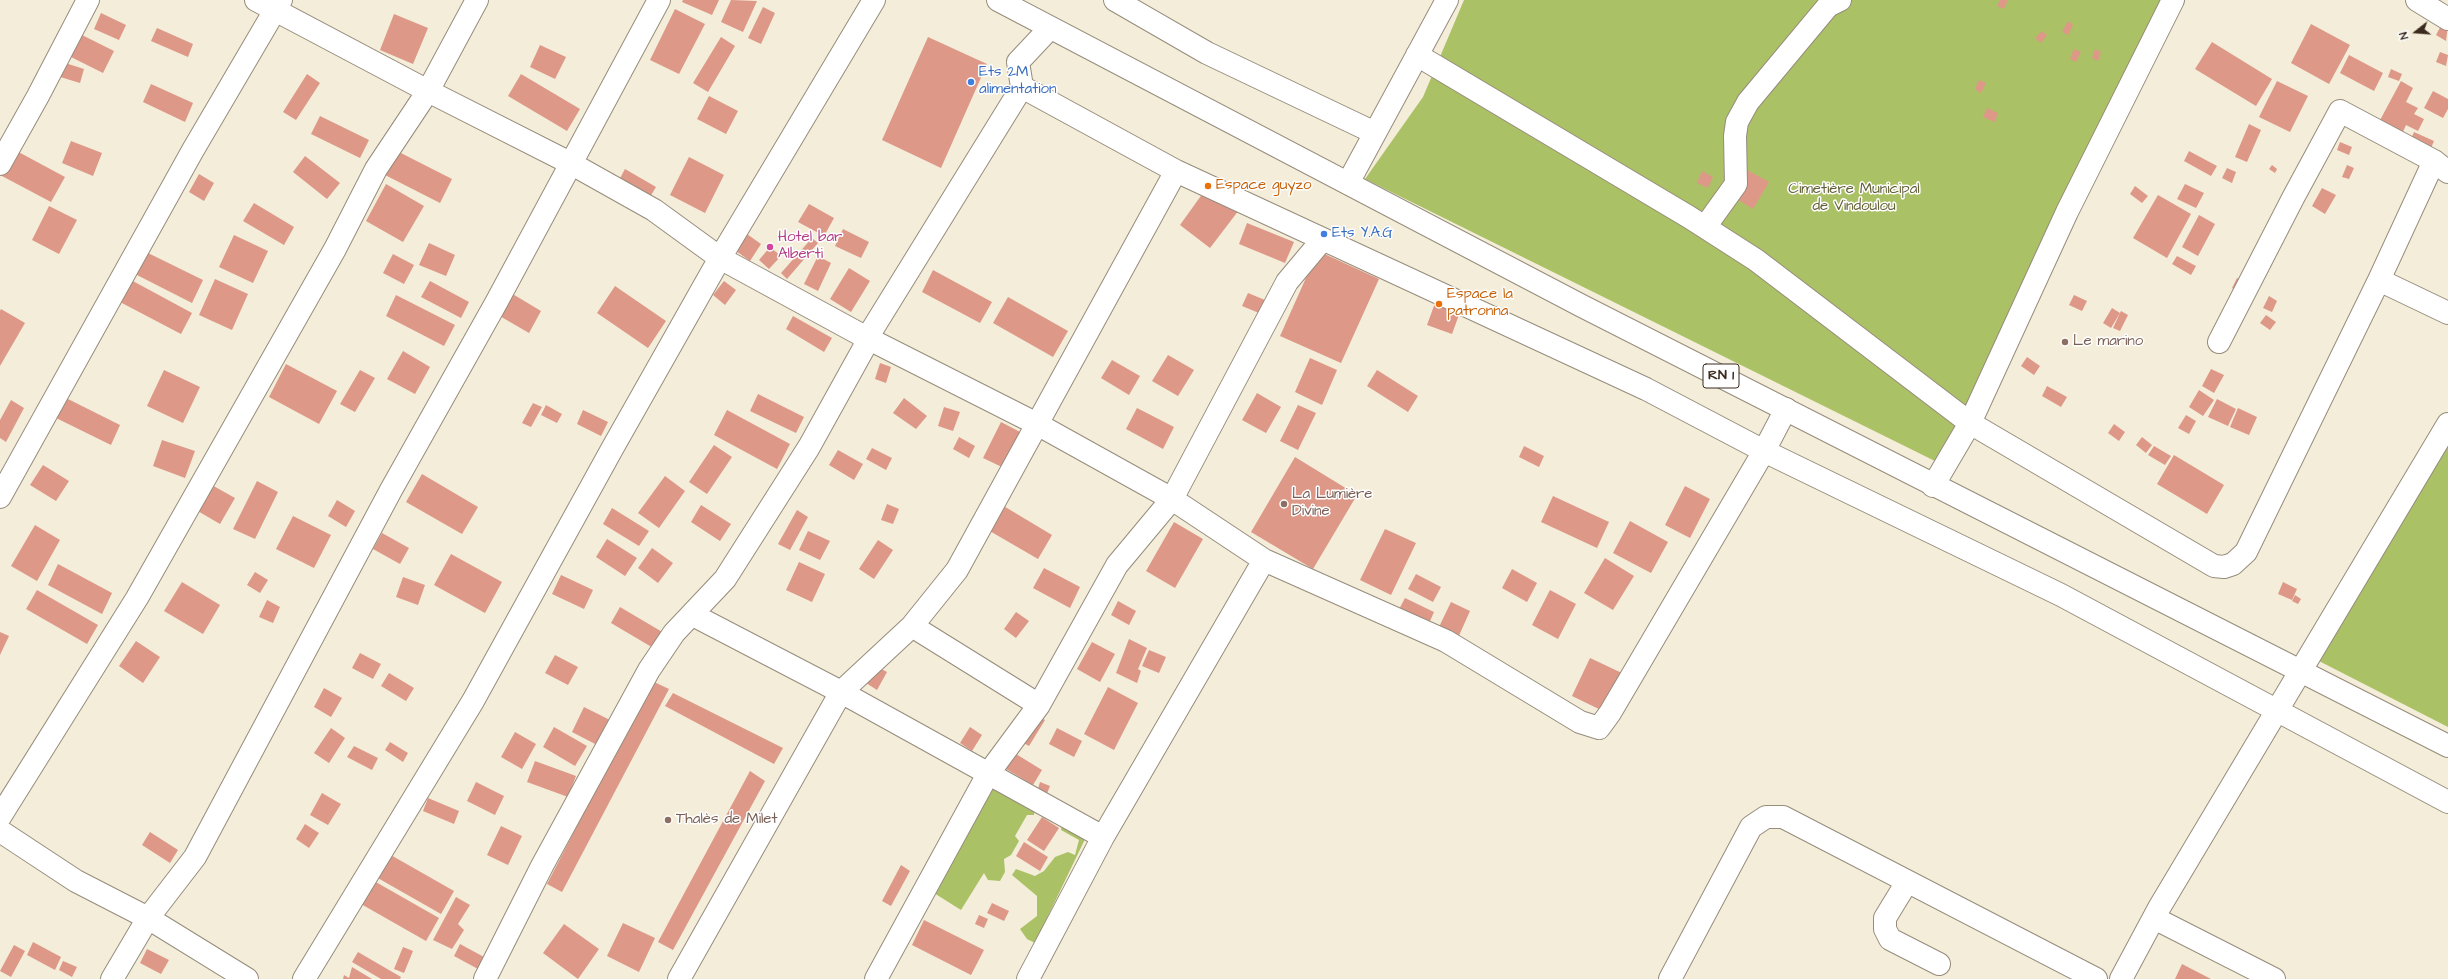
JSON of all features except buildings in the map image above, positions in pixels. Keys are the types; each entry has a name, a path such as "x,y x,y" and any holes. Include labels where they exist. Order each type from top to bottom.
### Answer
{"main road":[{"path":"0,164 38,96 88,0"},
{"path":"256,0 279,5 428,91 572,164 654,210 720,258 867,338 1037,424 1172,499 1264,560 1446,641 1580,722 1599,728 1610,713 1764,451 1786,409"},
{"path":"0,817 137,598 335,249 376,169 428,91 477,0"},
{"path":"112,979 148,918 195,857 392,490 572,164 659,0"},
{"path":"304,979 473,700 615,442 720,258 874,0"},
{"name":"RN 1","path":"998,0 1582,306 2299,672 2448,746"},
{"path":"1115,0 1206,53 1375,133"},
{"path":"1348,183 1447,0"},
{"path":"1705,227 1736,184 1735,136 1737,122 1748,102 1828,6 1840,0"},
{"path":"1933,486 1970,423 2067,212 2173,0"},
{"path":"2418,0 2448,19"},
{"path":"0,497 193,150 279,5"},
{"path":"485,979 542,866 649,670 674,633 693,615 725,579 809,447 865,346 867,338 1022,87 1018,62 1050,28"},
{"path":"1417,55 1705,227 1756,260 1970,423 2214,566 2224,567 2233,564 2246,552 2379,280 2441,167 2340,111 2292,198 2219,342"},
{"path":"1022,87 1176,171 1646,389 1764,451 2061,595 2448,802"},
{"path":"679,979 841,692 912,626 957,570 1176,171"},
{"path":"876,979 988,774 1039,705 1117,565 1172,499 1287,282 1323,239"},
{"path":"2379,280 2448,313"},
{"path":"2121,979 2154,918 2276,710 2448,424"},
{"path":"1028,979 1103,837 1264,560"},
{"path":"693,615 841,692 1103,837"},
{"path":"912,626 1039,705"},
{"path":"1670,979 1751,827 1766,817 1783,817 2096,979"},
{"path":"0,832 76,881 148,918 247,979"},
{"path":"1907,882 1885,918 1885,929 1890,939 1939,964"},
{"path":"2154,918 2274,979"}],"green space":[{"name":"Cimetière Municipal de Vindoulou","path":"1464,0 2176,0 1945,466 1365,179 1423,97"},
{"path":"2448,428 2448,727 2319,661"},
{"path":"991,780 1035,804 1034,815 1027,815 1015,836 1019,841 1011,855 1004,859 1005,872 1000,881 988,880 984,873 961,910 926,888"},
{"path":"1062,825 1086,837 1035,943 1027,939 1020,929 1037,916 1037,896 1012,875 1016,869 1035,876 1044,871 1055,857 1068,852 1075,855 1079,840 1061,830"}],"place":[{"name":"Ets 2M alimentation","path":"971,82"},
{"name":"Espace guyzo","path":"1208,186"},
{"name":"Ets Y.A.G","path":"1324,234"},
{"name":"Hotel bar Alberti","path":"770,247"},
{"name":"Espace la patronna","path":"1439,304"},
{"name":"Le marino","path":"2065,342"},
{"name":"La Lumière Divine","path":"1284,504"},
{"name":"Thalès de Milet","path":"668,820"}]}
